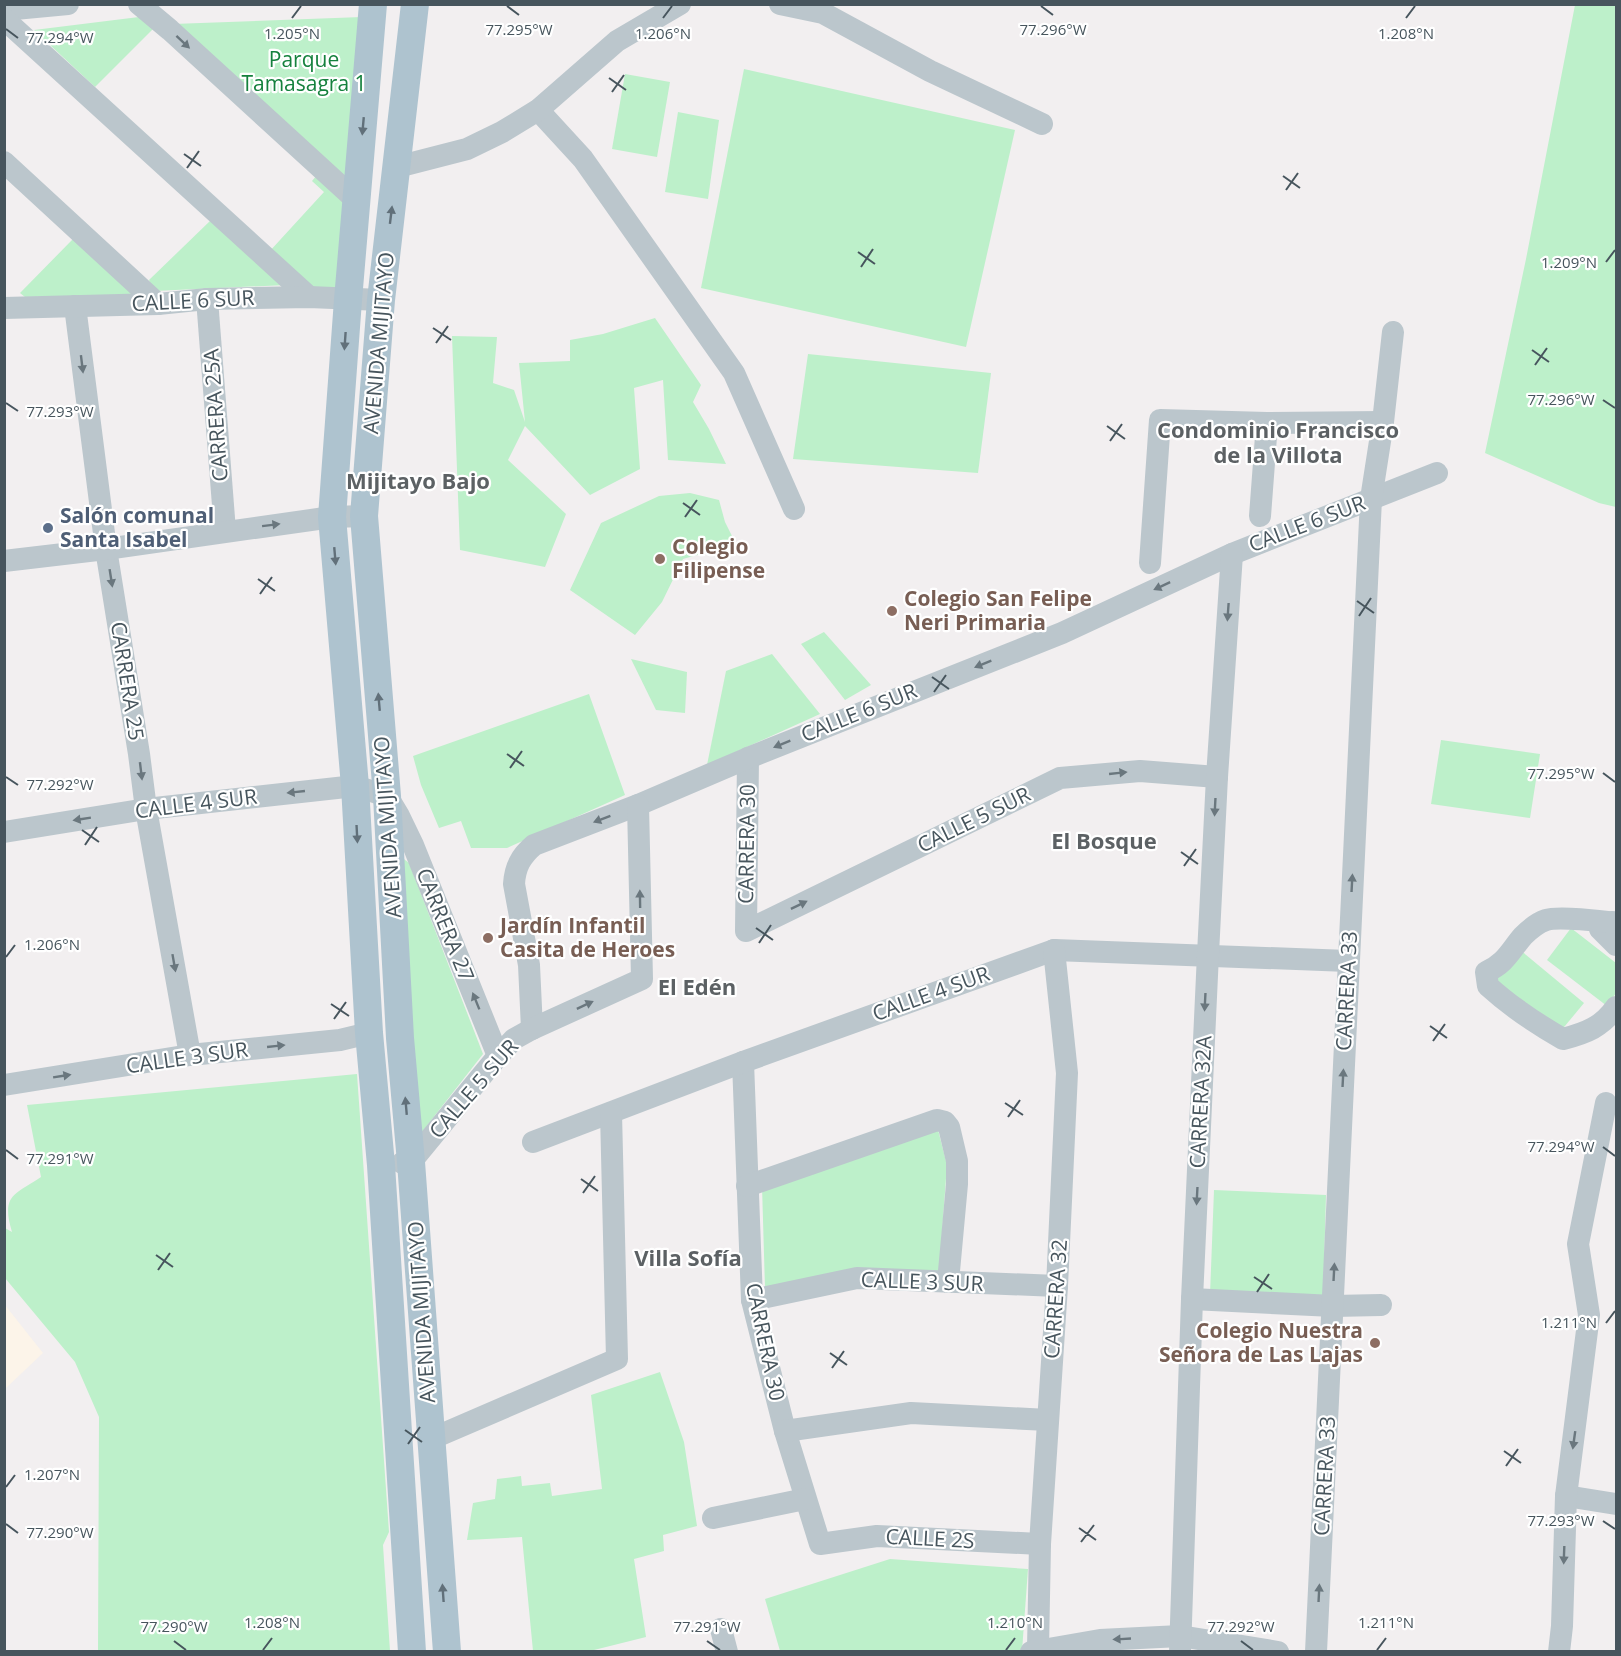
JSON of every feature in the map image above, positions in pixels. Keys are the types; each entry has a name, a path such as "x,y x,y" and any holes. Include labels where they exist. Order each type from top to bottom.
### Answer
{"main road":[{"name":"AVENIDA MIJITAYO","path":"374,4 332,517 355,786 369,1032 381,1165 412,1652"},
{"name":"AVENIDA MIJITAYO","path":"415,4 381,300 364,516 387,796 400,1038 447,1652"}],"street":[{"path":"4,10 68,4"},
{"path":"139,4 357,201"},
{"path":"397,167 467,149 502,132 538,110 617,41 680,4"},
{"path":"780,4 823,13 930,71 1042,123"},
{"path":"4,18 309,297"},
{"path":"538,110 583,159 734,373 794,509"},
{"path":"4,162 158,304"},
{"path":"4,290 14,307"},
{"name":"CALLE 6 SUR","path":"14,307 158,304 207,299 309,297 381,300"},
{"name":"CARRERA 25A","path":"207,299 225,531"},
{"name":"CARRERA 25","path":"75,306 106,549 146,809 190,1055"},
{"name":"CARRERA 33","path":"1316,1652 1371,500 1393,332"},
{"path":"1150,563 1160,420 1267,423 1383,422"},
{"path":"1260,516 1267,423"},
{"name":"CALLE 6 SUR","path":"532,1029 529,965 514,873 525,852 534,845 1062,633 1232,554 1437,473"},
{"path":"4,561 332,517 364,516"},
{"name":"CARRERA 32A","path":"1180,1644 1192,1299 1208,954 1232,554"},
{"name":"CARRERA 30","path":"746,931 748,758"},
{"name":"CALLE 5 SUR","path":"746,931 1060,778 1140,771 1217,777"},
{"name":"CALLE 4 SUR","path":"4,831 146,809 355,786 387,796"},
{"name":"CARRERA 27","path":"387,796 413,845 498,1056"},
{"name":"CALLE 5 SUR","path":"411,1162 514,1039 642,979 638,805"},
{"path":"1614,923 1596,920 1548,919 1534,926 1497,967 1486,972 1488,986 1499,996 1535,1023 1563,1040 1588,1033 1611,1015 1617,1007"},
{"path":"1614,923 1600,929 1617,945"},
{"name":"CALLE 4 SUR","path":"533,1142 743,1062 1054,950 1348,961"},
{"name":"CARRERA 32","path":"1035,1650 1057,1286 1067,1073 1054,950"},
{"name":"CALLE 3 SUR","path":"5,1083 190,1055 340,1040 369,1032"},
{"name":"CARRERA 30","path":"743,1062 752,1300 785,1431 804,1499 820,1544"},
{"path":"1559,1652 1566,1496 1581,1394 1589,1315 1578,1244 1606,1103"},
{"path":"431,1439 617,1359 610,1113"},
{"path":"747,1186 937,1120 945,1122 949,1126 957,1161 948,1282"},
{"path":"381,1165 411,1162"},
{"name":"CALLE 3 SUR","path":"752,1300 857,1278 1057,1286"},
{"path":"1192,1299 1333,1306 1381,1305"},
{"path":"785,1431 911,1413 1048,1420"},
{"path":"1566,1496 1617,1504"},
{"path":"713,1518 804,1499"},
{"name":"CALLE 2S","path":"820,1544 877,1536 1040,1544"},
{"path":"721,1629 727,1652"},
{"path":"1035,1650 1100,1640 1278,1652"}],"shaded area":[{"path":"5,1305 43,1353 5,1389"}],"green space":[{"path":"1575,5 1616,5 1616,507 1599,503 1485,453 1526,259"},
{"path":"147,16 154,28 95,87 34,30"},
{"name":"Parque Tamasagra 1","path":"362,17 348,184 173,24"},
{"path":"744,69 1015,130 966,347 701,288"},
{"path":"625,74 670,82 657,157 612,149"},
{"path":"678,112 719,120 708,199 665,192"},
{"path":"317,175 349,201 342,291 314,292 269,252 324,192 312,181"},
{"path":"210,221 286,285 154,291 149,280"},
{"path":"73,239 137,295 25,297 20,293"},
{"path":"655,318 701,385 693,402 726,464 668,460 663,380 634,388 640,469 590,495 525,426 508,460 566,514 545,567 460,550 452,336 497,337 493,383 514,390 525,422 519,363 570,361 570,340 603,334"},
{"path":"808,354 991,373 978,473 793,459"},
{"path":"690,493 719,500 725,522 736,544 683,559 662,602 635,635 570,590 601,523 659,496"},
{"path":"824,632 871,685 845,700 801,644"},
{"path":"772,654 820,714 707,765 726,671"},
{"path":"631,659 687,672 685,713 656,710"},
{"path":"589,694 625,795 507,848 471,848 461,821 439,828 421,785 413,756"},
{"path":"1441,740 1540,754 1530,818 1431,804"},
{"path":"400,856 409,863 483,1054 418,1137"},
{"path":"1571,928 1616,963 1616,993 1607,1006 1547,960"},
{"path":"1519,949 1584,1003 1560,1032 1494,979"},
{"path":"357,1074 389,1532 383,1545 390,1651 98,1651 99,1417 75,1362 5,1278 5,1228 12,1232 9,1203 12,1197 41,1177 27,1105"},
{"path":"937,1126 947,1165 939,1273 765,1288 762,1186"},
{"path":"1214,1190 1326,1195 1323,1300 1210,1295"},
{"path":"660,1372 684,1442 697,1526 663,1535 664,1551 634,1559 646,1637 590,1651 533,1651 522,1537 467,1540 473,1503 495,1499 497,1479 521,1476 522,1486 550,1483 552,1496 602,1489 591,1395"},
{"path":"890,1559 1028,1569 1022,1651 780,1651 765,1599"}],"place":[{"name":"Salón comunal Santa Isabel","path":"48,528"},
{"name":"Colegio Filipense","path":"660,559"},
{"name":"Colegio San Felipe Neri Primaria","path":"892,611"},
{"name":"Jardín Infantil Casita de Heroes","path":"488,938"},
{"name":"Colegio Nuestra Señora de Las Lajas","path":"1375,1343"}],"district":[{"name":"Condominio Francisco de la Villota","path":"1278,443"},
{"name":"Mijitayo Bajo","path":"418,481"},
{"name":"El Bosque","path":"1104,841"},
{"name":"El Edén","path":"697,987"},
{"name":"Villa Sofía","path":"688,1258"}]}
